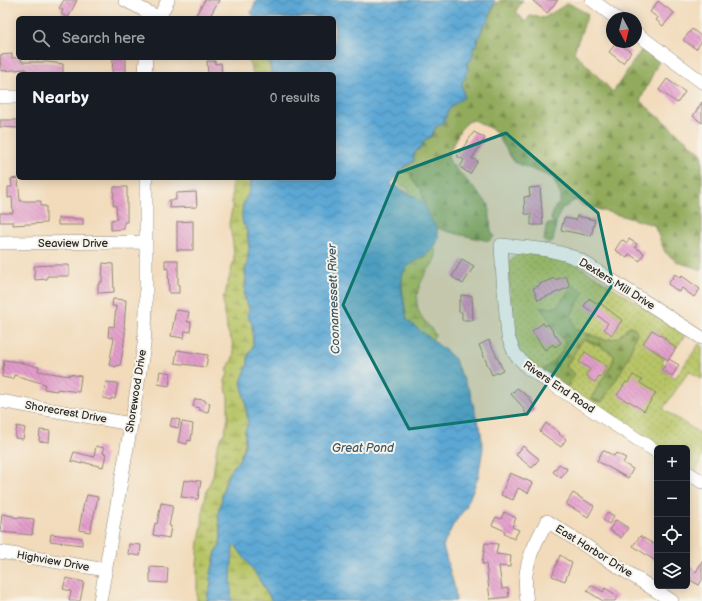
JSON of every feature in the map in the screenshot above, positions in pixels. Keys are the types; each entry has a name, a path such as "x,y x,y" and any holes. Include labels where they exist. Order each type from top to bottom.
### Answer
{"street":[{"path":"125,0 155,16"},
{"path":"160,16 168,0"},
{"path":"592,0 608,12"},
{"path":"642,37 702,82"},
{"path":"145,72 146,60"},
{"path":"0,97 16,97"},
{"name":"Shorewood Drive","path":"100,601 131,424 144,338 146,310 146,180"},
{"name":"Seaview Drive","path":"0,243 146,242"},
{"name":"Dexters Mill Drive","path":"502,246 548,249 580,260 702,338"},
{"name":"Rivers End Road","path":"502,246 503,280 508,332 512,348 517,358 536,374 654,450"},
{"name":"Shorecrest Drive","path":"0,401 131,424"},
{"path":"690,474 702,482"},
{"name":"East Harbor Drive","path":"527,601 525,594 528,559 534,543 547,521 672,601"},
{"name":"Highview Drive","path":"0,552 106,570"}],"highlighted area":[{"path":"506,133 598,213 613,284 527,414 409,429 343,305 398,173"}],"green space":[{"path":"501,0 523,0 516,11 525,22 530,16 544,18 568,3 588,14 574,52 613,92 642,49 659,61 640,101 702,154 702,270 677,262 665,252 654,225 583,205 576,200 562,208 557,219 553,242 548,243 544,241 546,226 548,223 553,223 551,219 555,207 559,204 561,196 553,178 514,162 495,131 474,120 468,122 460,130 448,155 450,162 489,205 491,230 494,237 489,241 445,231 434,225 425,208 426,205 421,190 409,172 399,171 414,161 413,156 418,149 422,147 425,140 431,137 437,126 443,123 448,110 456,102 472,49 479,38 484,24 488,20 495,4"},
{"path":"249,60 267,60 271,72 252,72"},
{"path":"399,171 409,171 415,183 421,190 424,203 415,196 411,195 409,189 397,182"},
{"path":"232,180 251,180 249,194 242,206 249,246 245,271 246,281 244,295 249,309 247,317 252,323 253,345 248,356 248,364 241,382 248,423 245,431 245,445 239,460 227,475 222,493 222,504 219,508 219,525 221,534 220,545 216,552 210,578 211,585 208,592 207,601 197,601 197,566 203,507 207,490 213,476 217,446 225,431 228,419 228,398 225,381 228,374 227,370 234,355 232,341 227,330 224,315 223,297 226,293 234,260 233,243 229,224 232,209"},
{"path":"434,246 436,255 433,264 422,280 417,294 419,313 435,335 432,340 407,320 402,287 402,276 406,267 426,256"},
{"path":"523,252 571,261 686,334 676,348 665,338 652,330 643,343 665,358 662,362 665,364 662,370 675,378 700,343 702,345 702,379 689,371 663,409 702,435 702,455 696,472 690,468 690,445 654,445 564,387 567,364 583,340 587,340 612,353 614,356 613,362 591,398 598,402 630,327 617,338 605,340 575,329 571,316 584,292 574,285 556,308 541,307 565,342 562,351 556,359 540,372 515,347 508,265 515,256"},
{"path":"574,285 584,292 571,315 575,329 605,340 617,338 630,326 634,327 637,332 627,361 602,402 591,398 613,362 614,356 612,353 587,340 583,340 567,364 567,367 574,374 568,386 564,387 540,372 559,355 565,342 540,307 556,308"},
{"path":"233,545 238,547 272,601 232,601 230,586"}],"sand":[{"path":"399,173 397,182 409,189 411,195 399,188 389,185"}],"water":[{"name":"Great Pond","path":"256,0 495,0 488,21 484,24 479,38 476,41 477,45 472,49 474,54 471,61 468,62 467,68 470,70 466,72 465,75 467,78 464,79 462,83 464,98 450,108 443,123 437,126 431,137 425,140 422,147 418,149 413,156 414,161 399,171 397,177 390,185 415,196 425,204 425,208 430,219 437,229 438,238 436,245 431,251 406,268 403,274 402,290 407,320 455,359 470,392 480,426 483,448 478,478 466,507 453,525 443,546 455,589 456,601 272,601 257,576 235,545 233,547 231,588 232,601 207,601 208,592 211,585 210,578 216,552 220,545 221,534 218,515 222,494 229,472 239,460 245,445 245,431 248,423 241,382 253,345 252,323 247,317 249,309 244,295 246,281 245,271 249,246 246,227 243,225 243,206 250,189 251,180 336,180 336,72 271,72 267,60 336,60 336,16 253,16 251,13"}],"building":[{"path":"64,0 77,0 69,16 61,14 63,10 59,8"},
{"path":"205,0 219,0 210,16 195,16"},
{"path":"532,0 558,0 547,13"},
{"path":"658,1 674,13 663,26 656,20 658,18 650,12"},
{"path":"692,29 702,37 702,41 696,49 683,40"},
{"path":"612,48 625,48 631,52 623,63 609,52"},
{"path":"12,54 12,58 22,60 22,62 47,62 63,64 63,72 26,72 26,69 1,71 0,55"},
{"path":"113,60 126,60 126,72 112,72"},
{"path":"207,61 215,61 215,64 221,63 222,72 208,72"},
{"path":"667,79 685,92 677,103 659,90"},
{"path":"702,102 702,123 693,116"},
{"path":"0,120 16,120 16,128 0,127"},
{"path":"474,132 485,138 472,158 478,161 470,174 460,167 464,160 457,156"},
{"path":"16,178 16,180 18,180 20,201 41,201 41,206 46,206 46,223 13,225 13,222 0,222 0,213 13,213 12,197 8,198 8,187 12,187 11,179"},
{"path":"114,187 127,187 127,222 124,222 124,229 111,230 111,220 117,219 116,205 113,205"},
{"path":"540,187 543,225 531,225 531,214 525,214 524,197 530,196 529,188"},
{"path":"196,192 197,207 170,208 169,200 176,200 176,193"},
{"path":"577,216 595,220 591,236 561,230 564,218 576,220"},
{"path":"58,218 83,219 83,225 58,225"},
{"path":"193,221 193,250 177,250 177,222"},
{"path":"629,239 637,244 635,247 644,253 640,261 629,254 627,258 615,250 621,241 623,240 627,243"},
{"path":"462,259 474,266 463,284 452,277"},
{"path":"165,260 178,260 179,293 169,293 168,268 165,269"},
{"path":"103,263 113,264 114,292 98,293 98,284 102,282"},
{"path":"69,265 69,276 47,276 47,279 35,280 34,266"},
{"path":"675,274 680,278 682,276 700,289 694,297 682,288 679,292 668,284"},
{"path":"566,276 570,287 538,300 533,288 555,278 555,280"},
{"path":"461,295 472,296 473,320 462,320 462,312 459,312 459,301 461,300"},
{"path":"589,298 598,304 600,303 622,320 612,335 604,329 608,323 584,306"},
{"path":"113,299 126,300 123,350 120,366 117,365 116,367 109,365 114,338 108,337 109,326 114,327 116,306 112,306"},
{"path":"176,310 189,312 187,322 191,322 190,332 185,331 184,338 171,336"},
{"path":"543,323 545,326 548,324 561,343 555,347 553,344 545,350 532,331"},
{"path":"652,330 665,338 676,348 668,360 643,343"},
{"path":"489,340 503,370 492,375 479,345"},
{"path":"177,350 208,355 206,367 175,363"},
{"path":"585,352 607,366 601,377 599,376 595,382 589,379 586,375 590,369 579,362"},
{"path":"669,359 679,365 672,376 662,370"},
{"path":"4,360 39,367 38,371 69,376 69,374 81,376 79,392 44,389 45,384 14,375 13,379 2,377"},
{"path":"160,371 171,373 169,386 158,384"},
{"path":"633,375 642,380 640,383 656,393 644,411 617,395"},
{"path":"106,382 118,383 115,399 111,398 111,400 103,398"},
{"path":"517,388 529,397 536,410 527,416 522,406 511,394"},
{"path":"195,399 205,400 205,402 210,403 208,412 199,410 199,408 193,406"},
{"path":"172,418 180,420 178,428 170,426"},
{"path":"182,422 193,424 191,441 188,440 187,444 178,442"},
{"path":"546,423 566,439 561,447 540,432"},
{"path":"17,426 25,428 23,439 15,438"},
{"path":"40,430 50,431 49,442 39,441"},
{"path":"96,446 104,448 103,453 106,454 103,467 71,461 74,452 94,457"},
{"path":"523,446 539,459 532,468 516,455"},
{"path":"603,450 614,456 616,453 626,458 623,463 633,469 628,478 597,461"},
{"path":"559,464 567,469 561,478 553,472"},
{"path":"510,473 533,483 528,493 518,488 513,500 501,495"},
{"path":"184,480 201,481 198,499 181,497"},
{"path":"573,493 594,506 588,517 566,504"},
{"path":"87,495 98,497 90,532 79,530 84,502"},
{"path":"161,503 173,505 169,526 171,526 169,538 153,535 155,523 157,524"},
{"path":"504,512 516,518 512,527 519,530 514,539 504,534 505,531 492,525 496,517 501,519"},
{"path":"608,512 614,516 609,524 603,520"},
{"path":"2,514 13,517 34,519 32,535 0,532"},
{"path":"616,520 628,528 621,538 609,530"},
{"path":"51,534 82,538 82,545 50,541"},
{"path":"640,536 654,544 654,560 633,546"},
{"path":"485,543 498,544 496,554 511,556 510,567 499,566 502,589 508,588 509,597 490,599 486,564 482,564"},
{"path":"129,544 141,545 140,556 128,554"},
{"path":"560,555 572,563 565,581 552,576"},
{"path":"702,561 702,580 699,585 690,580 690,568 696,572"},
{"path":"150,567 168,568 167,583 150,582"},
{"path":"66,578 84,582 80,601 69,601 71,591 63,589"},
{"path":"591,585 603,592 605,588 618,596 615,601 603,601 587,591"}],"water label":[{"name":"Coonamessett River","path":"334,299"}]}
